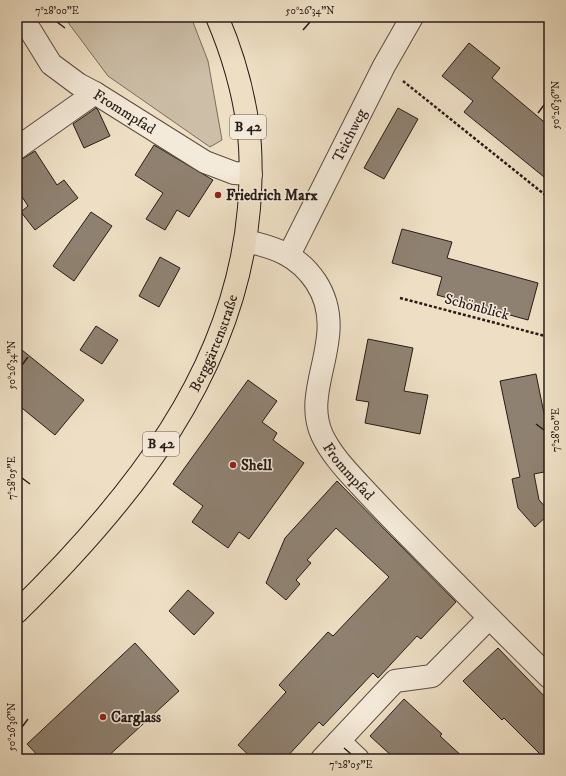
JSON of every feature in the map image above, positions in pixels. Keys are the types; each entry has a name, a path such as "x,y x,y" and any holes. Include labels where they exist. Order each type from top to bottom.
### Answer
{"main road":[{"name":"Berggärtenstraße","path":"17,612 74,554 100,525 122,498 164,439 182,410 212,355 235,289 246,241 251,174 248,128 243,98 235,67 217,17"}],"street":[{"name":"Frommpfad","path":"22,17 51,64 78,84 95,93 205,162 234,173 251,174"},
{"name":"Teichweg","path":"289,255 384,66 412,17"},
{"path":"17,148 95,93"},
{"name":"Frommpfad","path":"246,241 277,249 289,255 302,265 312,276 320,289 327,307 329,323 328,341 316,403 317,418 322,434 331,452 344,468 390,516 489,618 549,677"},
{"path":"322,759 395,681 432,676 489,618"},
{"path":"339,741 358,759"}],"path":[{"path":"401,79 549,198"},
{"name":"Schönblick","path":"400,298 549,337"}],"shaded area":[{"path":"64,17 191,17 208,61 222,140 210,147 108,76"}],"building":[{"path":"469,43 500,68 492,78 549,126 549,181 464,112 473,101 442,76"},
{"path":"96,108 110,136 84,148 73,124"},
{"path":"398,108 418,119 384,179 364,168"},
{"path":"154,145 213,180 189,217 177,210 165,230 146,219 163,193 135,175"},
{"path":"35,151 57,185 64,180 78,198 35,230 21,212 28,206 17,189 17,160 24,158"},
{"path":"91,212 112,226 74,281 53,266"},
{"path":"402,229 452,242 447,258 538,283 528,320 437,295 442,277 392,263"},
{"path":"160,257 180,268 159,307 139,296"},
{"path":"96,326 118,340 102,364 80,350"},
{"path":"368,339 413,348 404,391 428,395 420,434 365,423 369,402 356,400"},
{"path":"17,346 84,400 55,435 17,404"},
{"path":"536,374 549,438 549,471 534,474 539,500 549,511 549,514 535,527 518,508 512,479 520,477 500,381"},
{"path":"248,380 277,401 262,422 277,433 273,440 304,463 249,539 239,532 228,548 192,522 203,506 173,484"},
{"path":"337,481 456,602 421,639 417,636 378,678 373,673 323,726 319,722 285,759 253,759 238,745 286,692 279,685 328,632 333,636 389,577 336,528 307,560 311,563 296,580 300,584 286,600 266,583 285,538"},
{"path":"188,590 214,613 194,635 169,611"},
{"name":"Carglass","path":"135,643 179,691 105,759 41,759 27,744"},
{"path":"498,648 549,701 549,759 545,759 504,718 502,720 463,681"},
{"path":"404,699 442,734 440,736 465,759 395,759 370,736"}],"place":[{"name":"Friedrich Marx","path":"218,195"},
{"name":"Shell","path":"233,465"},
{"name":"Carglass","path":"103,717"}]}
